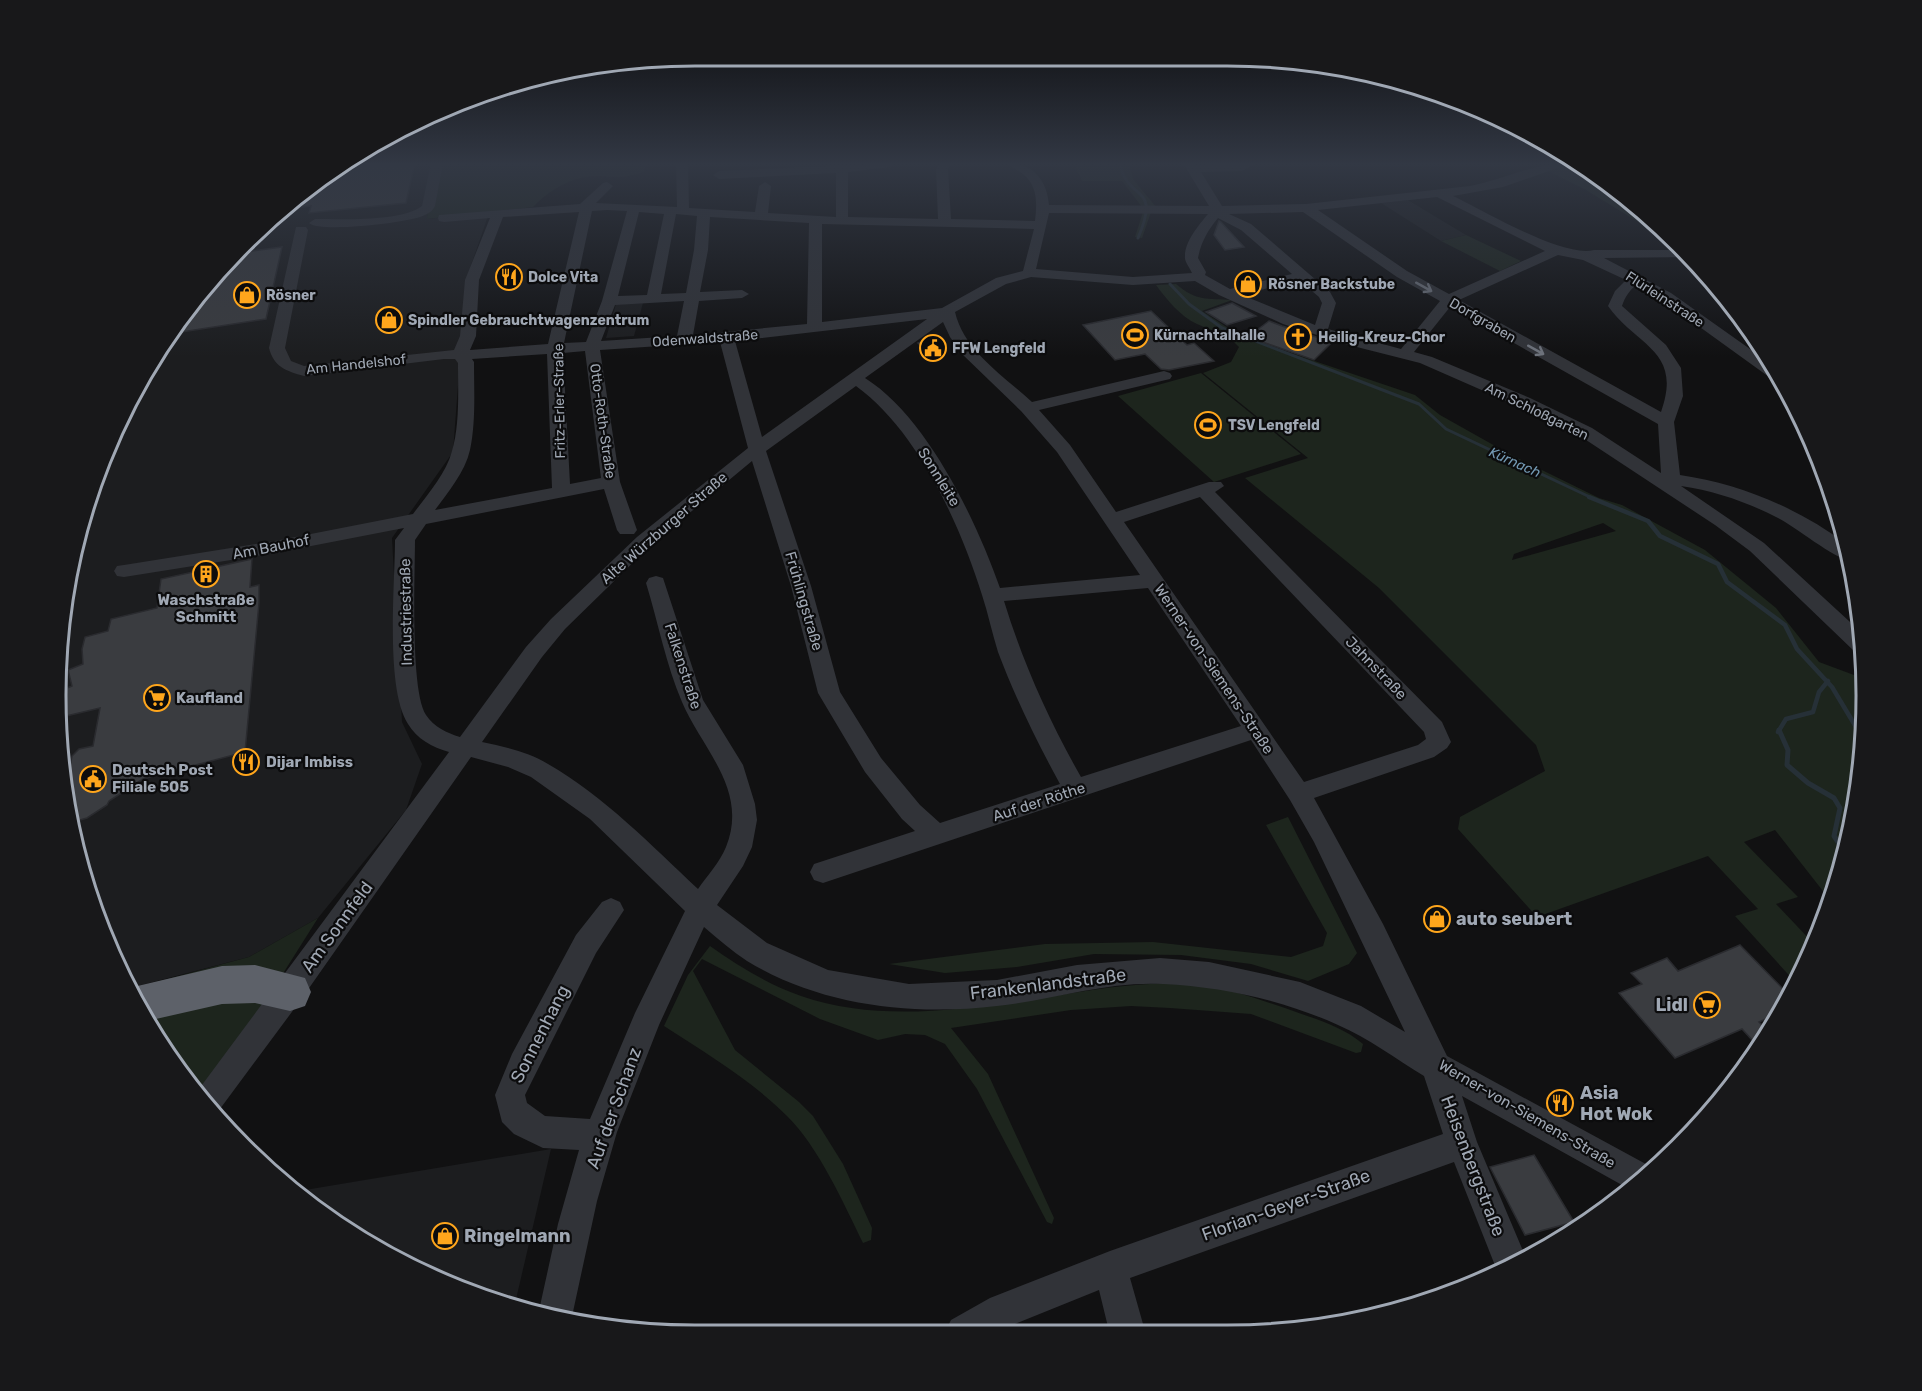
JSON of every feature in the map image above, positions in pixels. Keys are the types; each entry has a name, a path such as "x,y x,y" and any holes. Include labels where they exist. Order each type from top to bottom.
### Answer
{"highway":[{"path":"146,1002 222,985 255,984 290,992"}],"street":[{"name":"Am Handelshof","path":"298,228 276,348 279,359 285,364 297,369 314,371 429,355 460,355"},
{"path":"460,355 468,336 472,280 493,228"},
{"name":"Fritz-Erler-Straße","path":"561,490 555,348 581,228"},
{"name":"Otto-Roth-Straße","path":"627,530 611,482 592,345 609,301 629,228"},
{"path":"653,298 672,228"},
{"path":"684,340 701,250 703,228"},
{"path":"815,228 815,327"},
{"path":"1031,273 1029,269 1039,228"},
{"path":"950,319 986,287 1031,273 1149,281 1190,278 1199,272 1191,258 1192,250 1204,228"},
{"path":"1247,228 1315,284 1329,303 1320,332"},
{"name":"Dorfgraben","path":"1334,228 1366,251 1449,300 1666,422"},
{"name":"Flürleinstraße","path":"1509,228 1556,251 1586,256 1612,266 1666,296 1762,364"},
{"path":"1406,354 1449,300 1556,251"},
{"path":"1586,256 1676,254"},
{"path":"1190,278 1203,295 1213,296 1303,275"},
{"path":"1636,279 1625,287 1616,300 1615,306 1622,315 1661,348 1673,368 1676,385 1673,405 1666,422 1667,481 1727,489 1801,521 1838,548"},
{"name":"Am Schloßgarten","path":"1227,293 1288,321 1320,332 1406,354 1562,419 1667,481 1757,547 1853,638"},
{"path":"609,301 742,294"},
{"name":"Odenwaldstraße","path":"460,355 726,338 815,327 950,319"},
{"name":"Alte Würzburger Straße","path":"466,747 534,652 558,624 644,541 689,502 757,450 928,327 950,319"},
{"name":"Werner-von-Siemens-Straße","path":"950,319 961,341 980,363 1028,408 1064,449 1299,793 1369,925 1436,1066 1635,1175"},
{"name":"Frühlingstraße","path":"726,338 829,693 873,765 911,812 938,836"},
{"name":"Industriestraße","path":"460,355 466,362 466,400 460,451 447,480 405,540 405,661 411,707 417,720 427,731 442,741 466,747"},
{"path":"1028,408 1164,376"},
{"name":"Sonnleite","path":"855,379 879,396 909,430 934,466 964,519 992,595 1008,649 1051,747 1076,790"},
{"name":"Am Bauhof","path":"124,571 275,547 611,482"},
{"name":"Jahnstraße","path":"1113,519 1209,488 1434,728 1439,742 1426,750 1299,793"},
{"path":"992,595 1153,581"},
{"name":"Falkenstraße","path":"656,583 692,700 697,712 728,760 742,804 744,822 739,851 700,908"},
{"name":"Auf der Röthe","path":"823,872 1255,730"},
{"name":"Frankenlandstraße","path":"466,747 514,759 539,770 598,812 700,908 757,952 828,983 909,997 997,993 1101,975 1160,971 1209,975 1261,985 1310,999 1351,1016 1436,1066"},
{"name":"Am Sonnfeld","path":"211,1098 466,747"},
{"name":"Auf der Schanz","path":"557,1309 600,1135 630,1058 700,908"},
{"name":"Sonnenhang","path":"600,1135 543,1132 525,1123 513,1111 510,1095 523,1064 586,944 611,910"},
{"name":"Heisenbergstraße","path":"1436,1066 1462,1143 1509,1258"},
{"name":"Florian-Geyer-Straße","path":"974,1325 990,1315 1110,1268 1462,1143"},
{"path":"1110,1268 1125,1325"}],"shaded area":[{"path":"274,228 484,228 466,280 453,452 392,538 402,722 422,764 406,810 318,918 249,957 137,986 99,898 87,858 71,778 66,696 71,613 87,533 99,493 131,417 172,346 222,280"},
{"path":"1138,228 1145,228 1142,238 1135,237"},
{"path":"1420,228 1454,228 1466,235 1441,241"},
{"path":"1466,235 1521,261 1500,271 1441,241"},
{"path":"1176,284 1196,296 1232,300 1202,311 1240,336 1415,395 1440,415 1513,456 1599,498 1622,505 1705,550 1776,608 1819,662 1855,675 1855,737 1851,778 1835,858 1824,893 1775,830 1744,842 1798,897 1776,904 1807,937 1790,976 1735,916 1758,909 1708,856 1537,917 1458,829 1460,817 1545,771 1536,745 1379,588 1245,478 1308,458 1203,373 1231,362 1239,347 1225,336 1185,317 1156,285","holes":["1603,523 1616,531 1512,560 1514,554"]},
{"path":"643,303 634,336 606,338 616,304"},
{"name":"TSV Lengfeld","path":"1201,373 1301,454 1214,482 1118,396"},
{"path":"1288,817 1357,953 1349,964 1308,981 1251,964 1181,955 1094,954 1017,967 945,973 889,964 1045,944 1153,942 1291,957 1323,946 1327,933 1266,825"},
{"path":"318,918 208,1093 172,1045 138,987 249,957"},
{"path":"710,946 754,974 789,992 832,1005 863,1010 959,1009 1122,986 1193,984 1228,990 1285,1008 1336,1027 1363,1044 1361,1052 1356,1053 1251,1014 1131,1006 1071,1010 951,1028 988,1074 1054,1218 1052,1224 1047,1222 977,1089 945,1044 925,1035 905,1034 878,1040 820,1019 702,959 693,971 735,1050 813,1116 843,1164 872,1228 871,1240 863,1243 820,1159 787,1116 744,1079 664,1026 688,975"},
{"name":"Ringelmann","path":"551,1149 516,1299 493,1292 417,1260 346,1219 306,1190"}],"building":[{"path":"1217,228 1226,228 1244,247 1225,250 1214,235"},
{"path":"282,247 266,319 182,332 222,280 249,252"},
{"path":"1232,303 1256,316 1227,325 1206,312"},
{"name":"Kürnachtalhalle","path":"1151,311 1187,345 1194,343 1214,361 1169,370 1161,369 1145,354 1115,360 1083,325"},
{"name":"Heilig-Kreuz-Chor","path":"1269,321 1332,342 1314,360 1248,337"},
{"name":"FFW Lengfeld","path":"932,338 946,350 931,355 918,343"},
{"name":"Kaufland","path":"252,559 250,587 259,585 259,603 245,752 143,779 87,818 79,820 70,766 72,756 79,749 93,746 100,708 66,716 67,688 72,686 68,670 83,664 82,649 85,637 108,631 111,619 157,608 161,579"},
{"name":"Dijar Imbiss","path":"255,753 254,767 238,771 239,757"},
{"name":"Lidl","path":"1740,945 1783,989 1767,1019 1759,1022 1762,1025 1753,1041 1742,1029 1675,1058 1619,993 1642,984 1631,973 1667,958 1678,971"},
{"path":"1534,1155 1573,1221 1525,1235 1490,1167"}],"waterway":[{"name":"Kürnach","path":"1138,238 1141,228"},
{"name":"Kürnach","path":"1170,284 1189,304 1222,328 1419,404 1446,429 1592,498"},
{"name":"Kürnach","path":"1589,497 1648,521 1660,536 1718,564 1727,582 1785,625 1797,649 1827,682"},
{"name":"Kürnach","path":"1779,730 1786,719 1813,712 1819,692 1827,682"},
{"name":"Kürnach","path":"1827,682 1855,726"},
{"name":"Kürnach","path":"1779,730 1788,750 1787,765 1808,783 1834,798 1840,808 1834,836 1838,843"}],"place":[{"name":"Dolce Vita","path":"509,277"},
{"name":"Rösner Backstube","path":"1248,284"},
{"name":"Rösner","path":"247,295"},
{"name":"Spindler Gebrauchtwagenzentrum","path":"389,320"},
{"name":"Kürnachtalhalle","path":"1135,335"},
{"name":"Heilig-Kreuz-Chor","path":"1298,337"},
{"name":"FFW Lengfeld","path":"933,348"},
{"name":"TSV Lengfeld","path":"1208,425"},
{"name":"Waschstraße Schmitt","path":"206,574"},
{"name":"Kaufland","path":"157,698"},
{"name":"Dijar Imbiss","path":"246,762"},
{"name":"Deutsch Post Filiale 505","path":"93,779"},
{"name":"auto seubert","path":"1437,919"},
{"name":"Lidl","path":"1707,1005"},
{"name":"Asia Hot Wok","path":"1560,1103"},
{"name":"Ringelmann","path":"445,1236"}]}
